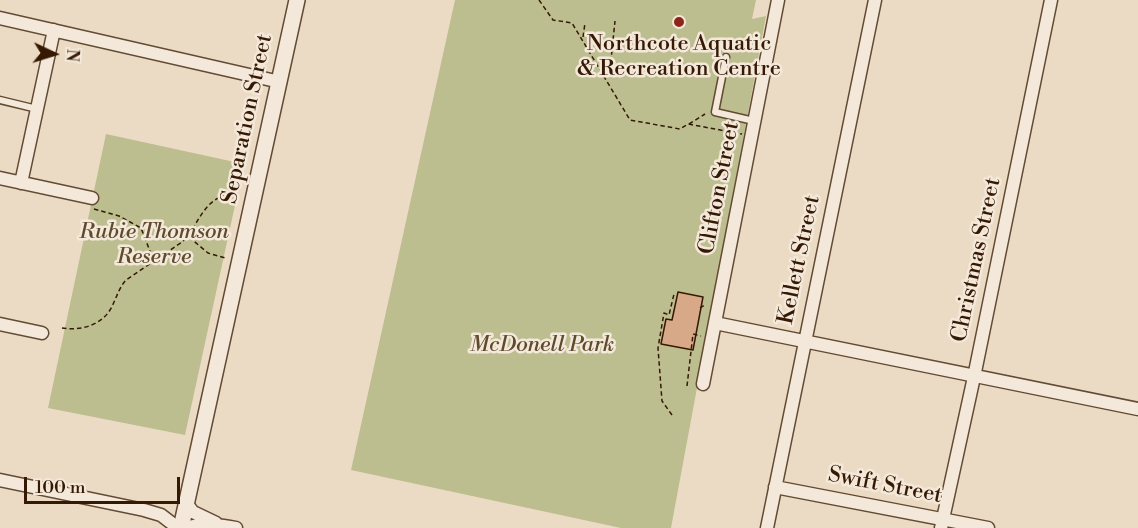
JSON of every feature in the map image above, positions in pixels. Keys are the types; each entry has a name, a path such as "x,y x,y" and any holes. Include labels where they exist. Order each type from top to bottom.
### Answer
{"street":[{"name":"Separation Street","path":"180,528 297,0"},
{"name":"Clifton Street","path":"703,384 778,0"},
{"name":"Kellett Street","path":"767,528 875,0"},
{"name":"Christmas Street","path":"942,523 1051,0"},
{"path":"0,18 280,81"},
{"path":"21,183 54,30"},
{"path":"0,178 91,203"},
{"path":"715,323 1138,410"},
{"path":"0,324 42,333"},
{"path":"0,480 144,510 161,515 180,528"},
{"name":"Swift Street","path":"775,487 942,523 988,528"},
{"path":"186,503 197,515 220,525"},
{"path":"186,528 200,525 236,528"}],"lane":[{"path":"726,57 715,112 754,121"},
{"path":"0,100 37,109"}],"path":[{"path":"539,0 554,20 572,23 630,120 680,129 716,107"},
{"path":"602,73 610,69 615,21"},
{"path":"581,38 585,23"},
{"path":"688,124 752,135"},
{"path":"62,328 71,330 84,328 104,319 119,288 126,280 189,236 212,202 222,195 245,188"},
{"path":"91,203 131,220 141,228 153,261"},
{"path":"189,236 208,253 228,259"},
{"path":"672,415 662,401 658,348 663,313 669,315 674,294"},
{"path":"687,386 693,334 711,338"}],"green space":[{"name":"McDonell Park","path":"455,0 756,0 752,19 766,16 671,528 621,528 351,470"},
{"name":"Rubie Thomson Reserve","path":"106,134 244,164 185,435 48,408"}],"building":[{"path":"678,292 703,297 693,350 661,344 666,319 672,320"}],"place":[{"name":"Northcote Aquatic & Recreation Centre","path":"679,22"}]}
